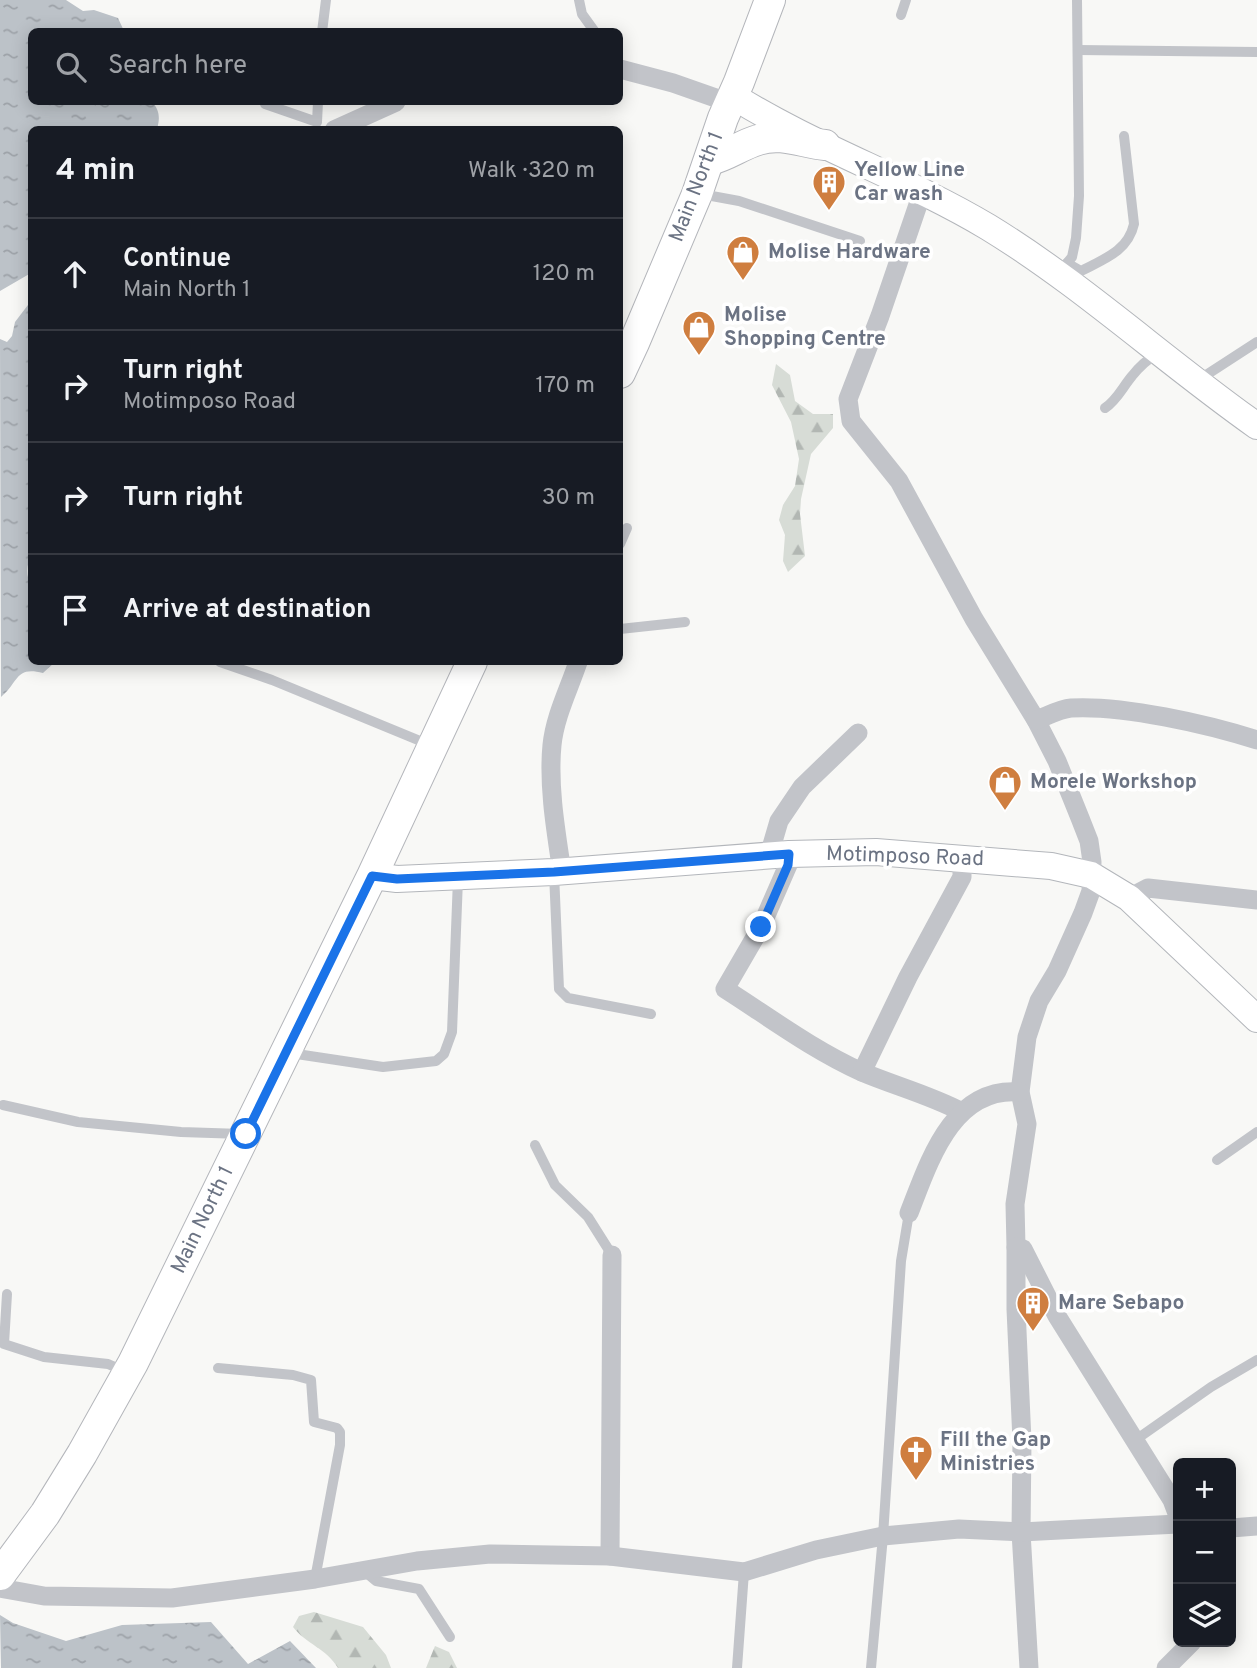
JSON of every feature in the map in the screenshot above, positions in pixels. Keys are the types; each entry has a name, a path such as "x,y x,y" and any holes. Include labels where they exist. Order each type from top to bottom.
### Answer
{"main road":[{"name":"Main North 1","path":"623,364 698,194 723,118 770,0"},
{"path":"710,160 760,139 780,137 807,144 825,145"},
{"name":"Main North 1","path":"0,1574 45,1514 128,1373 372,876 471,665"}],"street":[{"path":"623,70 732,99 923,190 1062,269 1159,352 1257,426"},
{"path":"329,126 388,105"},
{"path":"923,190 880,317 848,399 851,421 899,481 974,619 1036,720 1057,761 1089,841 1091,891 1057,971 1039,1002 1027,1037 1020,1092 1027,1124 1015,1204 1016,1309 1022,1441 1021,1532 1029,1668"},
{"path":"558,872 552,745 560,711 577,665"},
{"path":"1036,720 1069,708 1132,712 1198,724 1257,740"},
{"path":"858,733 802,787 779,821 779,855 788,865 761,927 724,989 793,1034 862,1072 908,1088 962,1112"},
{"name":"Motimposo Road","path":"372,876 397,879 558,872 779,855 876,852 1051,866 1091,875 1129,898 1257,1019"},
{"path":"862,1072 908,976 962,877 962,859"},
{"path":"1129,898 1148,888 1257,900"},
{"path":"909,1213 935,1150 955,1118 975,1102 1003,1090 1020,1092"},
{"path":"1016,1247 1023,1249 1057,1316 1173,1503"},
{"path":"610,1556 612,1255"},
{"path":"0,1588 44,1596 172,1598 315,1579 417,1560 489,1554 610,1556 744,1572 816,1550 883,1536 959,1529 1021,1532 1173,1524"},
{"path":"1236,1528 1257,1526"},
{"path":"1166,1668 1187,1647"}],"lane":[{"path":"322,28 326,0"},
{"path":"579,0 582,14 592,28"},
{"path":"901,15 906,0"},
{"path":"1062,269 1072,257 1079,195 1077,0"},
{"path":"1078,50 1257,52"},
{"path":"268,105 323,126"},
{"path":"319,105 326,126"},
{"path":"1062,269 1081,271 1125,246 1132,236 1135,224 1124,136"},
{"path":"698,194 739,201 860,241"},
{"path":"1197,382 1257,342"},
{"path":"1105,408 1113,403 1148,359 1159,352"},
{"path":"623,537 627,528"},
{"path":"623,629 685,622"},
{"path":"228,665 272,680 434,747"},
{"path":"558,872 559,989 568,998 651,1014"},
{"path":"286,1052 383,1067 436,1060 444,1054 452,1032 458,875"},
{"path":"3,1105 78,1122 181,1132 246,1134"},
{"path":"1216,1160 1257,1132"},
{"path":"535,1145 555,1185 588,1217 612,1255"},
{"path":"871,1668 883,1536 901,1261 909,1213"},
{"path":"7,1294 4,1343 44,1357 108,1364 128,1373"},
{"path":"1134,1441 1210,1387 1257,1360"},
{"path":"218,1368 283,1374 311,1380 314,1422 337,1428 340,1433 315,1579"},
{"path":"364,1570 376,1581 419,1589 450,1637"},
{"path":"737,1668 744,1572"}],"green space":[{"path":"776,364 790,375 795,401 813,414 833,414 833,428 811,454 801,499 805,556 788,572 783,561 785,535 779,520 783,505 795,486 799,459 791,422 772,385"},
{"path":"314,1612 363,1627 386,1655 391,1668 338,1668 328,1656 293,1627 299,1616"},
{"path":"435,1646 449,1652 457,1668 426,1668"}],"water":[{"path":"0,0 66,0 83,11 94,10 118,18 123,28 28,28 28,105 154,105 158,111 158,126 28,126 28,275 0,291"},
{"path":"28,305 28,665 52,665 43,673 34,671 22,674 1,697 0,339 7,342 12,336 15,322"},
{"path":"0,1615 13,1623 66,1641 122,1625 211,1622 248,1664 290,1641 316,1668 1,1668"}],"place":[{"name":"Yellow Line Car wash","path":"829,212"},
{"name":"Molise Hardware","path":"743,282"},
{"name":"Molise Shopping Centre","path":"699,357"},
{"name":"Morele Workshop","path":"1005,812"},
{"name":"Mare Sebapo","path":"1033,1333"},
{"name":"Fill the Gap Ministries","path":"916,1482"}],"route":[{"path":"246,1134 372,876 397,879 554,872 789,854 788,865 761,927"}]}
